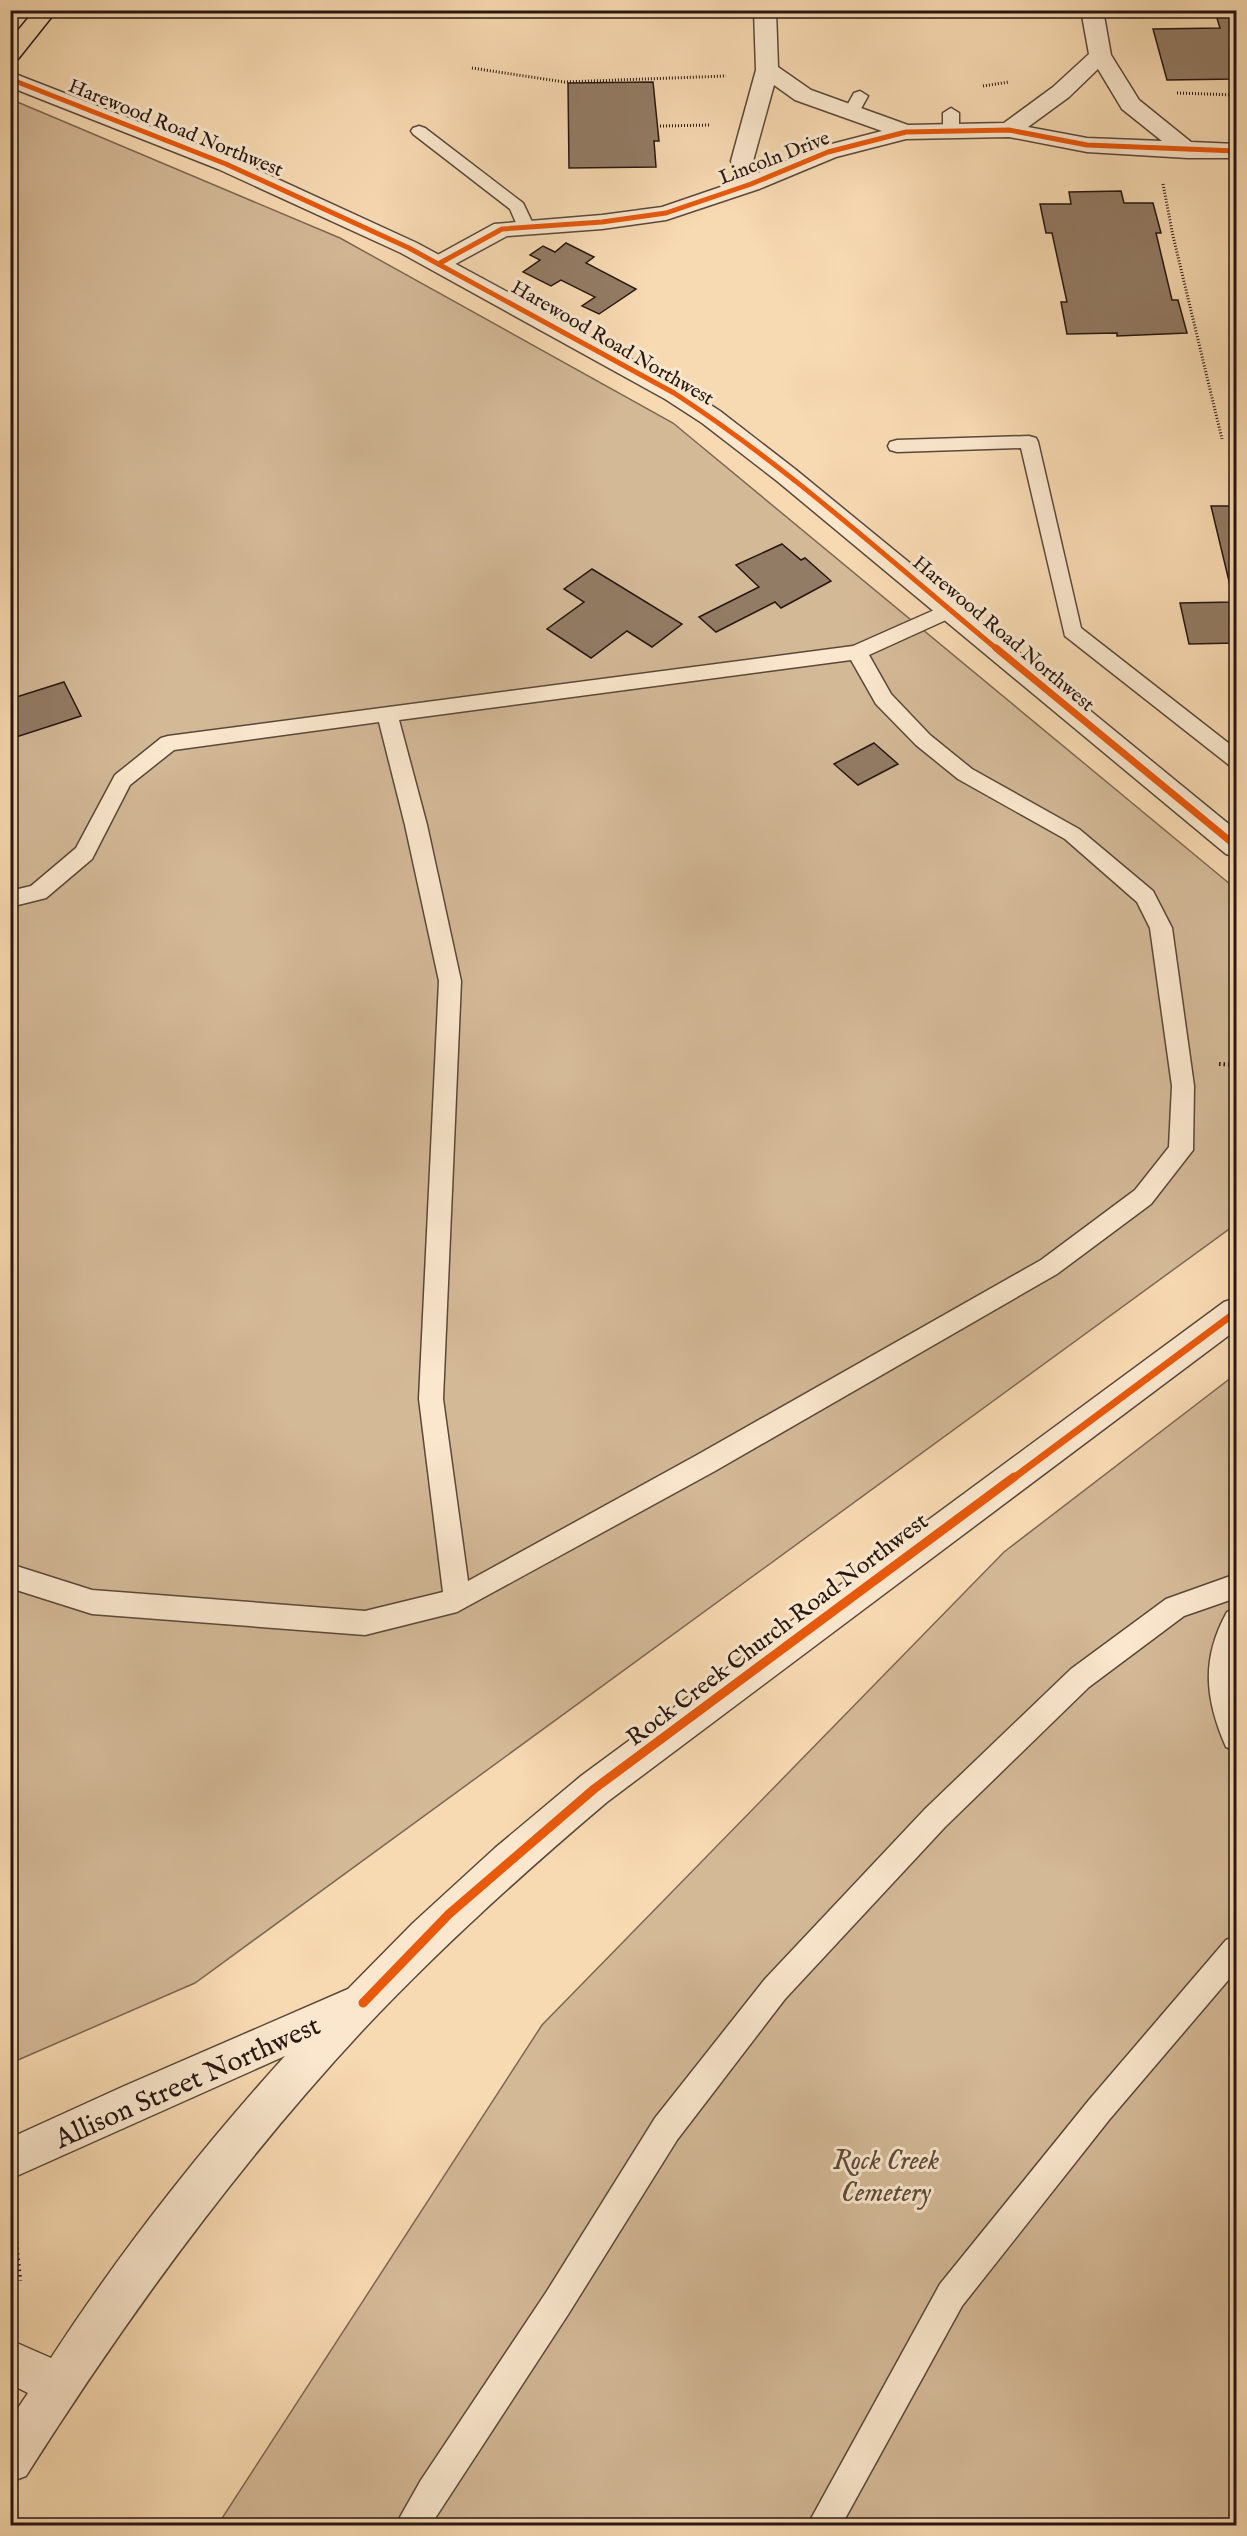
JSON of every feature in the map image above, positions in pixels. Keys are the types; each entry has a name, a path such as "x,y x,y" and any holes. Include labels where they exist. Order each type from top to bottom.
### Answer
{"main road":[{"path":"10,54 47,10"}],"street":[{"path":"751,184 742,161 766,70 765,10"},
{"path":"1092,10 1100,55 1130,104 1188,151"},
{"path":"1009,130 1062,92 1100,55"},
{"path":"766,70 803,95 856,104 906,132"},
{"name":"Harewood Road Northwest","path":"10,79 226,164 370,229 440,264 675,393 711,417 786,475 1236,846"},
{"name":"Lincoln Drive","path":"440,264 460,250 502,229 602,222 666,213 751,184 828,152 951,122 1087,145 1188,151 1236,151"},
{"name":"Rock Creek Church Road Northwest","path":"10,2460 57,2384 111,2304 188,2205 261,2116 363,2003 449,1914 545,1828 594,1790 1236,1312"},
{"name":"Allison Street Northwest","path":"10,2159 146,2096 363,2003"},
{"path":"10,2361 57,2384"}],"lane":[{"path":"419,131 517,207 526,228"},
{"path":"897,446 1029,442 1072,631 1236,760"},
{"path":"10,899 38,892 84,853 122,780 168,743 857,652 950,610"},
{"path":"10,1576 92,1602 365,1623 458,1600 706,1463 1049,1267 1143,1197 1180,1150 1183,1086 1161,928 1145,897 1072,834 965,774 923,740 883,699 857,652"},
{"path":"387,714 416,825 450,981 431,1399 458,1600"},
{"path":"411,2526 558,2302 666,2129 775,1989 935,1818 1080,1678 1175,1607 1236,1586"},
{"path":"1236,1620 1224,1651 1222,1686 1229,1722 1236,1738"},
{"path":"823,2526 951,2295 1099,2110 1236,1950"}],"path":[{"path":"472,68 564,82 730,76"},
{"path":"1176,93 1236,95"},
{"path":"660,126 714,126"},
{"path":"1162,181 1222,439"},
{"path":"12,2200 20,2281"}],"green space":[{"path":"15,101 340,238 673,423 1236,889 1236,1224 195,1983 11,2063 10,102"},
{"name":"Rock Creek Cemetery","path":"1236,1374 1236,2525 217,2526 542,2025 1004,1552"}],"building":[{"path":"1236,14 1236,79 1167,80 1153,29 1220,28 1216,15"},
{"path":"653,82 659,141 654,141 656,167 569,168 568,83"},
{"path":"1121,191 1124,203 1153,203 1161,233 1156,233 1172,300 1178,300 1187,333 1117,336 1117,333 1067,334 1061,302 1067,302 1052,233 1046,233 1040,204 1071,204 1069,192"},
{"path":"566,243 594,257 586,263 636,289 599,314 582,306 595,297 561,280 551,286 523,272 540,260 530,255 543,246 555,252"},
{"path":"1211,506 1236,506 1236,643 1189,644 1180,603 1234,602"},
{"path":"782,544 801,560 805,558 831,581 781,608 775,602 716,632 699,617 759,587 736,565"},
{"path":"592,569 682,624 652,647 627,631 591,658 547,629 584,602 564,589"},
{"path":"64,682 81,716 10,739 10,699"},
{"path":"874,743 898,764 858,785 834,764"}],"cycle path":[{"path":"10,79 226,164 409,248 674,393 711,417 786,475 1236,846"},
{"path":"440,263 502,229 602,222 666,213 751,184 828,152 906,132 1009,130 1087,145 1236,151"},
{"path":"363,2003 449,1914 594,1789 1236,1312"}]}
